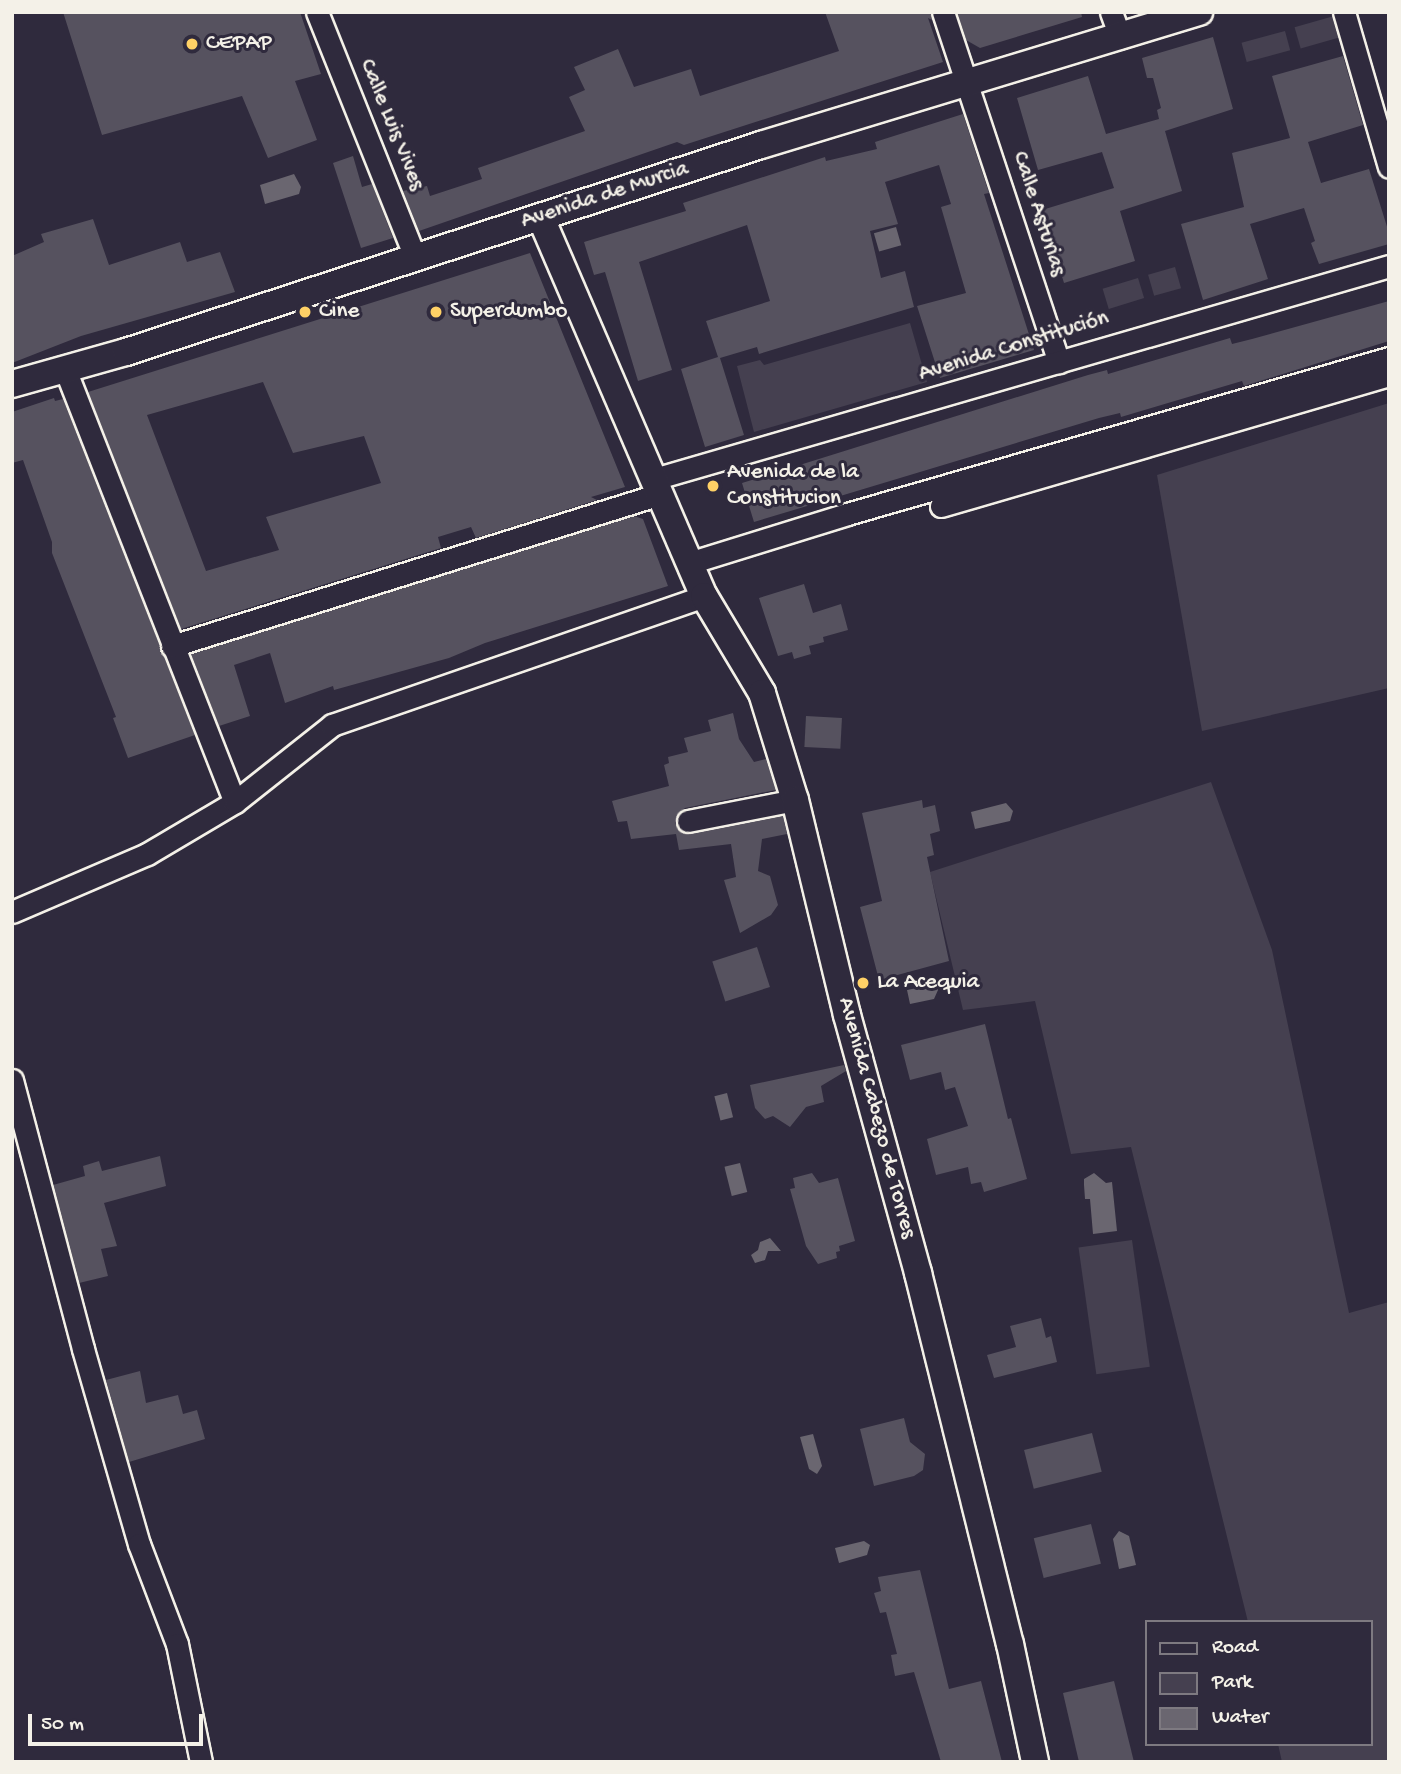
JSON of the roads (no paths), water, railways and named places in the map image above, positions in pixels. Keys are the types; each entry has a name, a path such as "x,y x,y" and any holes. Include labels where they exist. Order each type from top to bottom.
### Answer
{"street":[{"name":"Calle Luis Vives","path":"317,12 415,257"},
{"name":"Calle Asturias","path":"943,12 1059,362"},
{"name":"Avenida de Murcia","path":"12,384 541,218 761,145 968,83 1115,24 1199,12"},
{"path":"1344,12 1389,167"},
{"name":"Avenida Cabezo de Torres","path":"541,218 704,596 762,692 795,800 847,1015 918,1273 1010,1644 1035,1762"},
{"name":"Avenida Constitución","path":"172,646 657,487 1059,362 1389,266"},
{"path":"689,563 900,498 1389,358"},
{"path":"65,369 235,802"},
{"path":"941,506 1389,375"},
{"path":"12,912 148,854 235,802 331,725 704,596"},
{"path":"688,821 795,800"},
{"path":"12,1080 83,1349 139,1544 177,1644 201,1762"}],"water":[{"path":"294,174 301,187 299,194 265,204 260,185"},
{"path":"896,227 901,245 879,252 874,233"},
{"path":"1006,803 1013,811 1010,821 975,829 971,812"},
{"path":"929,978 936,979 938,990 934,999 910,1004 907,990 927,986"},
{"path":"727,1093 733,1117 720,1120 714,1096"},
{"path":"740,1163 747,1192 732,1196 724,1167"},
{"path":"1094,1173 1106,1183 1112,1182 1117,1231 1093,1234 1090,1199 1085,1199 1084,1179"},
{"path":"770,1238 781,1251 768,1251 765,1260 755,1263 751,1255 758,1250 760,1242"},
{"path":"813,1434 822,1466 817,1474 809,1469 800,1437"},
{"path":"1119,1531 1129,1536 1136,1565 1119,1569 1113,1539"},
{"path":"864,1541 870,1545 867,1555 839,1563 835,1548"}],"place":[{"name":"CEPAP","path":"192,44"},
{"name":"Cine","path":"305,312"},
{"name":"Superdumbo","path":"436,312"},
{"name":"Avenida de la Constitucion","path":"713,486"},
{"name":"La Acequia","path":"863,983"}]}
